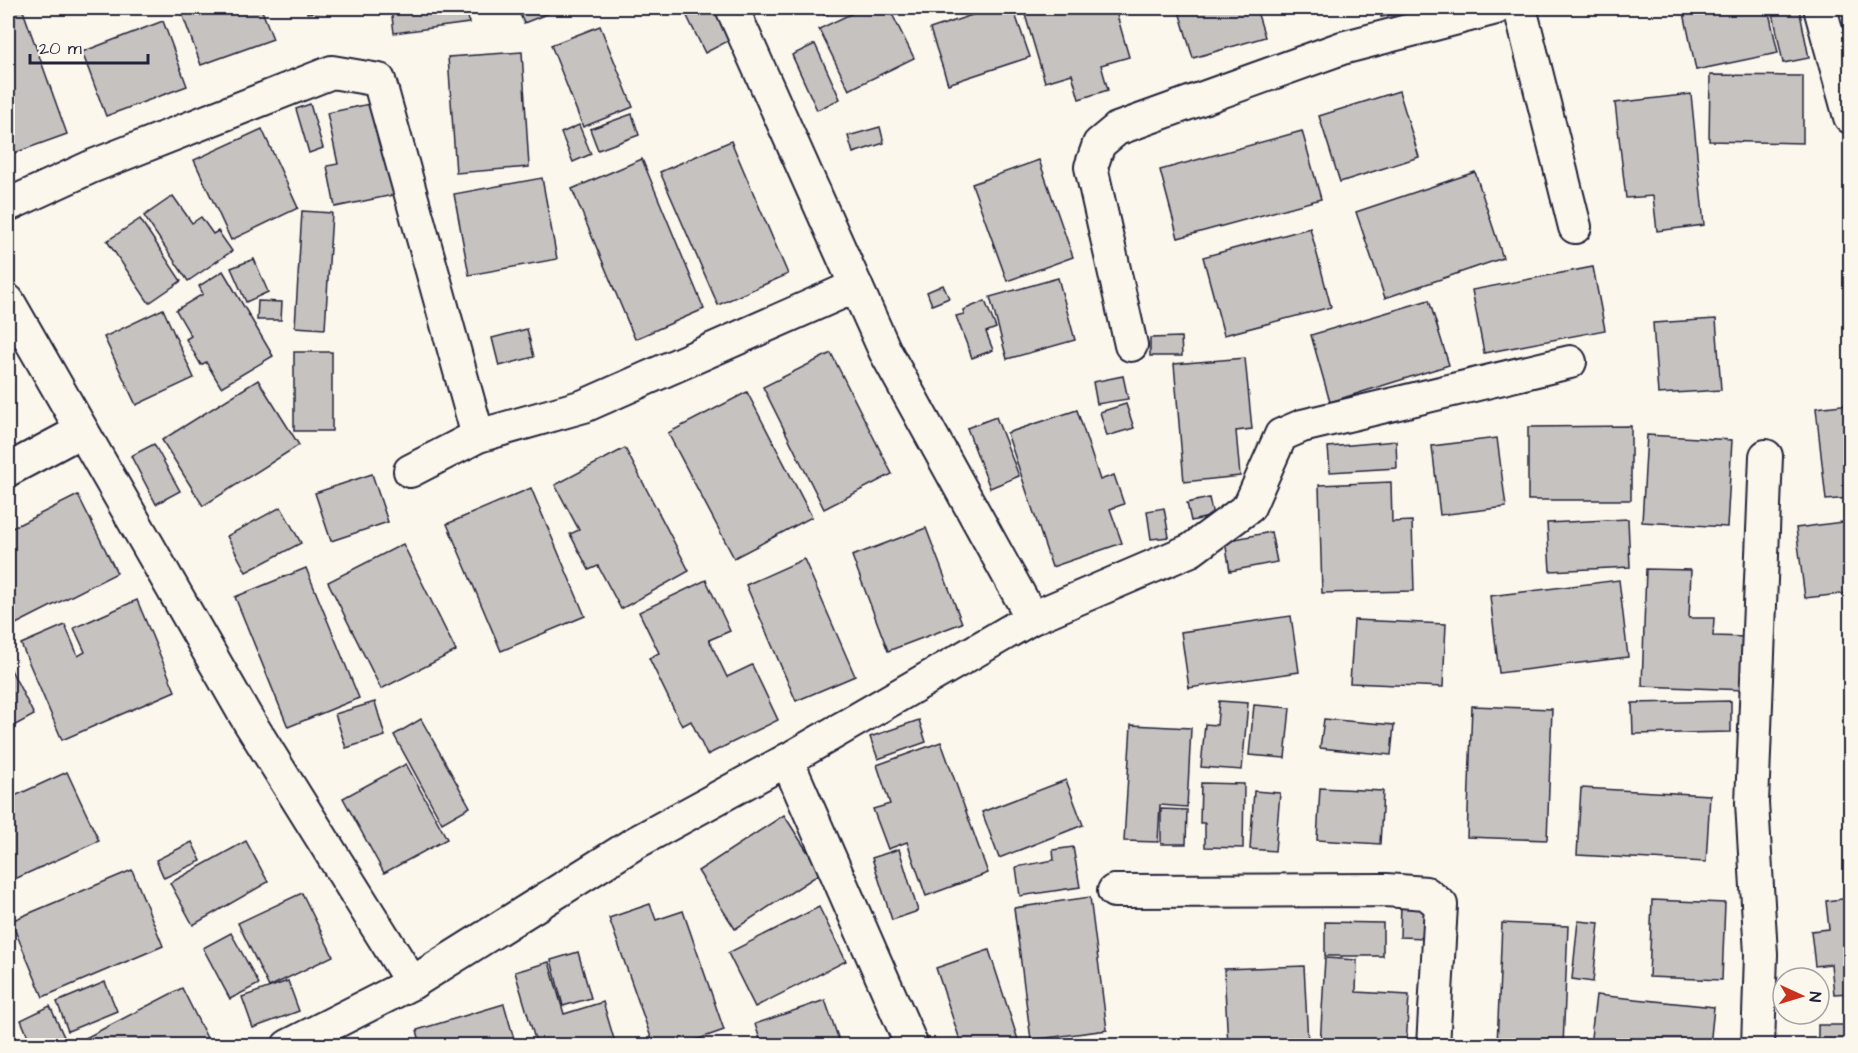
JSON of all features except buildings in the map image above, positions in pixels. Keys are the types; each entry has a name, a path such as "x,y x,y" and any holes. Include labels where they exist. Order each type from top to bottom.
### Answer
{"street":[{"path":"732,8 885,351 1032,618"},
{"path":"1131,345 1091,167 1099,144 1117,129 1342,48 1496,8"},
{"path":"1520,8 1575,227"},
{"path":"1820,8 1851,117"},
{"path":"8,205 93,166 332,72 380,80 478,436"},
{"path":"410,471 478,436 584,406 856,286"},
{"path":"8,301 244,715 412,983"},
{"path":"288,1046 412,983 635,843 787,760 1032,618 1191,550 1249,507 1281,435 1302,426 1570,362"},
{"path":"8,470 81,431"},
{"path":"1758,1046 1761,954 1752,803 1766,456"},
{"path":"787,760 912,1046"},
{"path":"1114,891 1386,890 1426,893 1441,905 1433,1046"}]}
